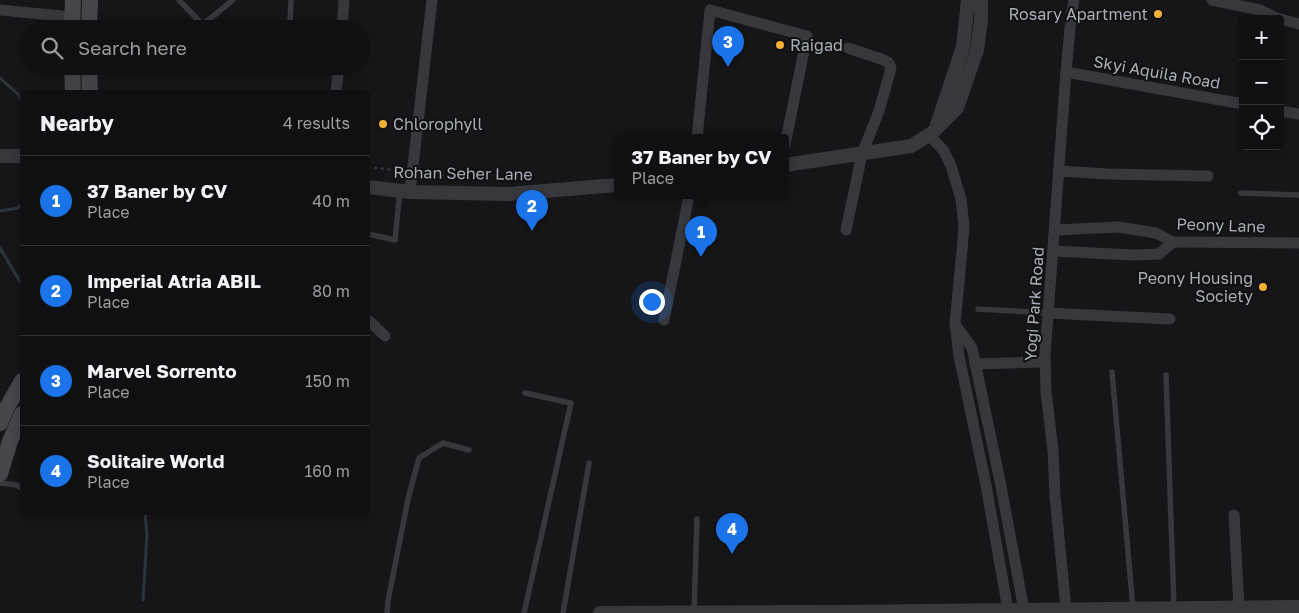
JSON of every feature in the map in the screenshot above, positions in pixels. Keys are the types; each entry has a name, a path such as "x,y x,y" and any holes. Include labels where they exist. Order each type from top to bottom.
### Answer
{"main road":[{"path":"72,20 73,0"},
{"path":"89,20 90,0"},
{"path":"73,75 74,90"},
{"path":"89,75 90,90"},
{"path":"0,423 20,384"},
{"path":"0,474 20,419"}],"street":[{"path":"20,12 21,0"},
{"path":"343,20 344,0"},
{"path":"405,191 412,172 432,0"},
{"path":"932,131 962,47 968,0"},
{"path":"789,164 911,146 932,131 957,108 977,50 981,20 981,0"},
{"name":"Yogi Park Road","path":"1066,609 1045,362 1058,171 1074,0"},
{"path":"1212,0 1260,10 1271,15"},
{"path":"0,10 58,20"},
{"path":"697,134 710,10 807,36 787,134"},
{"path":"1284,20 1299,24"},
{"path":"846,230 862,154 879,111 891,68 889,63 884,60 848,48"},
{"name":"Skyi Aquila Road","path":"1066,72 1239,103"},
{"path":"336,90 338,75"},
{"path":"1284,112 1299,114"},
{"path":"932,131 951,166 961,199 964,226 955,324 959,356 986,485 1008,610"},
{"path":"0,156 20,156"},
{"path":"1058,171 1115,175 1208,176"},
{"name":"Rohan Seher Lane","path":"370,187 405,191 508,194 614,185"},
{"path":"664,320 688,199"},
{"name":"Peony Lane","path":"1055,230 1118,227 1156,233 1173,242 1299,244"},
{"path":"1053,251 1133,255 1159,254 1173,242"},
{"path":"1048,313 1170,319"},
{"path":"370,322 385,336"},
{"path":"955,324 972,348 1000,481 1032,611"},
{"path":"975,364 1045,362"},
{"path":"1234,515 1239,607"},
{"path":"600,613 1032,611 1299,607"}],"lane":[{"path":"179,0 195,20"},
{"path":"208,20 233,0"},
{"path":"290,20 291,0"},
{"path":"370,234 395,240 405,191"},
{"path":"1241,193 1299,195"},
{"path":"978,308 1048,313"},
{"path":"1112,372 1133,608"},
{"path":"1166,375 1174,608"},
{"path":"524,613 571,403 525,393"},
{"path":"387,613 408,499 419,458 443,443 469,450"},
{"path":"563,613 589,463"},
{"path":"0,483 20,487"},
{"path":"694,613 697,519"}],"path":[{"path":"370,167 493,181"}],"waterway":[{"path":"0,78 20,97"},
{"path":"0,211 18,208 20,206"},
{"path":"0,248 20,282"},
{"path":"143,600 147,535 145,515"}],"place":[{"name":"Rosary Apartment","path":"1158,14"},
{"name":"Raigad","path":"780,45"},
{"name":"Marvel Sorrento","path":"728,67"},
{"name":"Chlorophyll","path":"383,124"},
{"name":"Imperial Atria ABIL","path":"532,231"},
{"name":"37 Baner by CV","path":"701,257"},
{"name":"Peony Housing Society","path":"1263,287"},
{"name":"Solitaire World","path":"732,554"}]}
